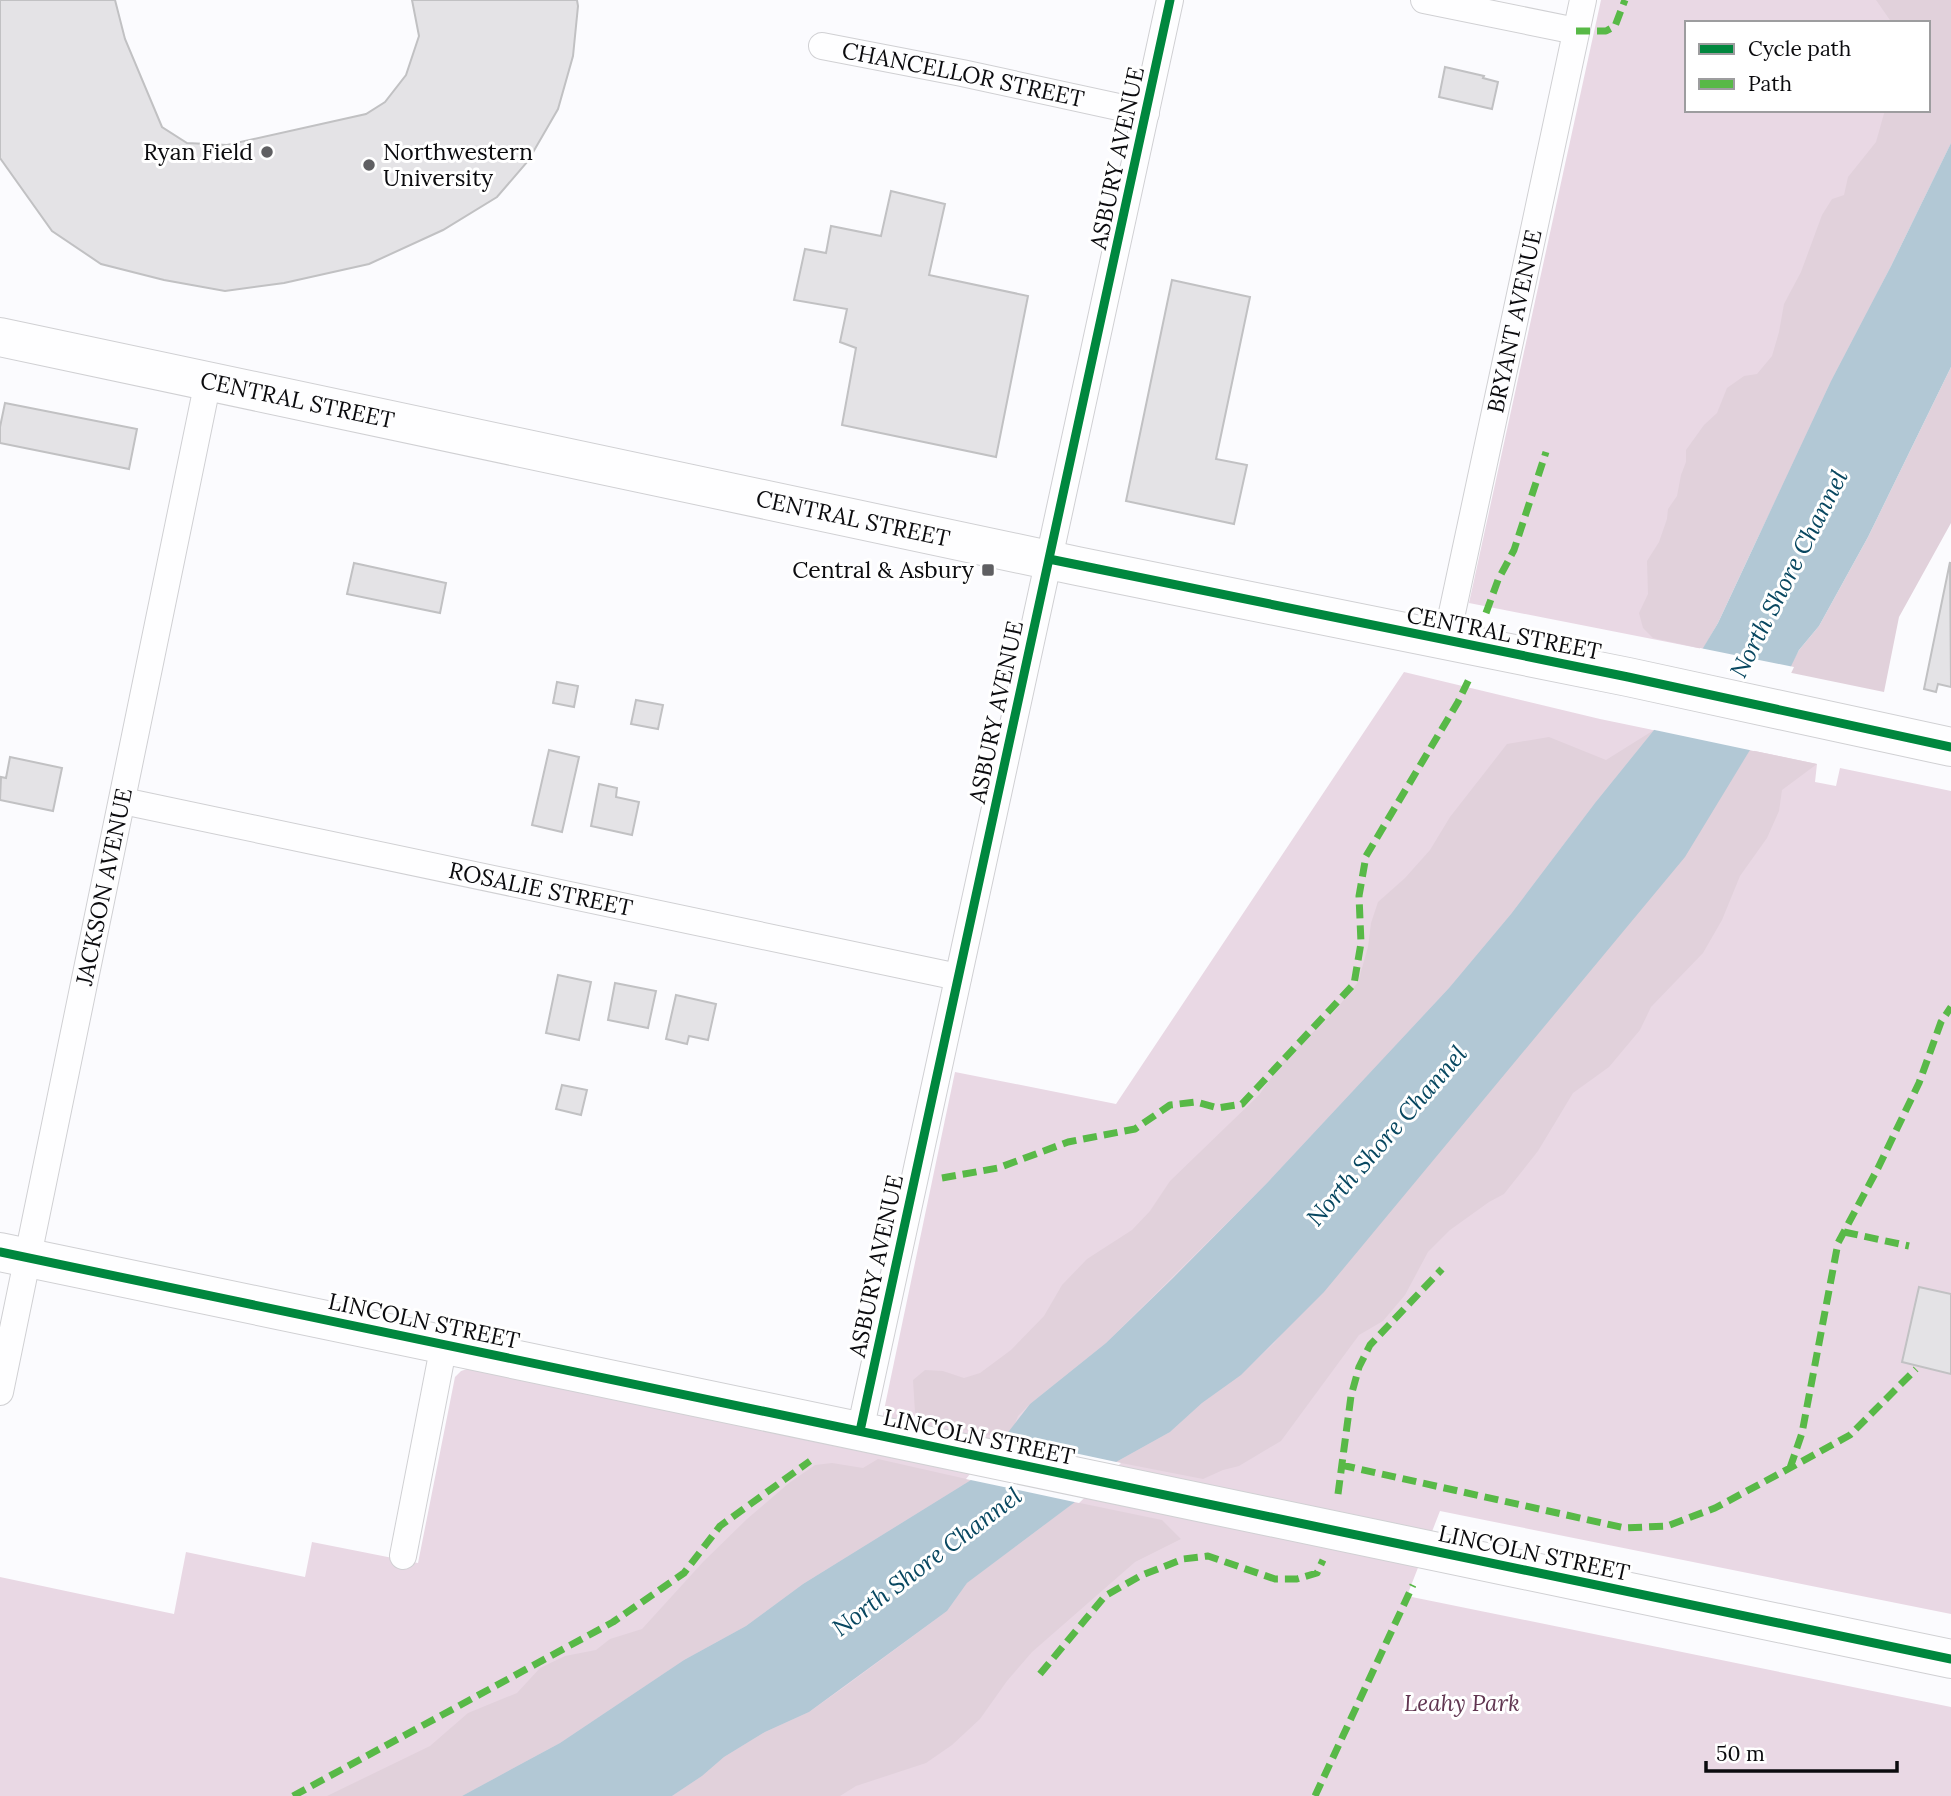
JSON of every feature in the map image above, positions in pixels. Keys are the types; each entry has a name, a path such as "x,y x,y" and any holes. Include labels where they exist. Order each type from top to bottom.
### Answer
{"main road":[{"name":"CENTRAL STREET","path":"0,337 1951,747"},
{"name":"LINCOLN STREET","path":"14,1254 1951,1659"}],"street":[{"name":"ASBURY AVENUE","path":"860,1431 1170,0"},
{"path":"1424,0 1576,31"},
{"name":"BRYANT AVENUE","path":"1446,641 1583,0"},
{"name":"CHANCELLOR STREET","path":"822,46 1146,113"},
{"name":"JACKSON AVENUE","path":"0,1392 14,1254 123,801 208,381"},
{"name":"ROSALIE STREET","path":"123,801 958,977"},
{"path":"403,1556 444,1345"}],"green space":[{"path":"1601,0 1951,0 1951,143 1703,649 1469,603"},
{"name":"Leahy Park","path":"1404,672 1600,719 1817,764 1815,782 1836,786 1840,768 1951,791 1951,1614 1440,1511 1407,1596 1951,1707 1951,1796 0,1796 0,1577 174,1614 186,1552 305,1577 312,1542 418,1563 455,1377 461,1371 470,1368 875,1453 955,1072 1116,1104"}],"shaded area":[{"path":"1876,0 1951,0 1951,143 1831,381 1718,623 1703,649 1653,638 1643,628 1639,613 1648,594 1647,561 1659,542 1668,509 1677,496 1686,462 1686,450 1704,425 1717,413 1727,388 1744,376 1757,374 1772,356 1784,304 1801,272 1822,215 1832,199 1844,195 1848,177 1876,142 1884,112 1930,112 1930,21 1891,21"},
{"path":"1951,367 1951,523 1899,617 1884,692 1787,672 1799,650 1819,626 1868,537"},
{"path":"1654,730 1511,914 1449,988 1268,1182 1106,1343 1030,1404 1018,1416 1013,1429 1004,1438 923,1421 915,1412 913,1380 925,1370 943,1371 964,1378 980,1373 1011,1350 1044,1316 1062,1285 1087,1259 1132,1230 1150,1211 1170,1181 1259,1095 1282,1062 1334,1012 1358,982 1378,902 1405,878 1430,850 1450,817 1507,744 1549,737 1606,760"},
{"path":"1750,750 1817,764 1782,790 1779,811 1767,838 1740,876 1722,920 1703,953 1651,1007 1640,1030 1609,1067 1573,1093 1538,1151 1504,1194 1450,1230 1428,1252 1405,1295 1383,1321 1359,1335 1281,1441 1239,1466 1203,1479 1116,1462 1170,1432 1202,1403 1240,1375 1274,1343 1723,793"},
{"path":"878,1459 971,1480 803,1584 746,1626 684,1660 560,1743 462,1796 327,1796 430,1746 468,1713 517,1693 540,1668 565,1656 596,1650 610,1639 642,1629 703,1562 747,1519 815,1465 832,1463 863,1468"},
{"path":"1075,1502 1162,1520 1181,1539 1135,1562 1032,1652 980,1719 952,1745 926,1763 856,1786 840,1796 672,1796 724,1757 765,1732 809,1712 843,1688 947,1611 967,1583"}],"water":[{"name":"North Shore Channel","path":"1951,143 1951,367 1868,537 1819,626 1799,650 1750,750 1685,857 1324,1292 1241,1375 1202,1403 1170,1432 1116,1462 1075,1502 967,1583 947,1611 809,1712 765,1732 724,1757 672,1796 462,1796 560,1743 684,1660 746,1626 803,1584 971,1480 1030,1404 1106,1343 1173,1278 1268,1182 1449,988 1511,914 1654,730 1718,623 1831,381"}],"pier":[{"path":"1700,648 1794,667 1754,751 1650,729"},
{"path":"1000,1437 1121,1463 1079,1503 966,1479"}],"building":[{"name":"Ryan Field","path":"0,0 115,0 125,39 162,127 187,143 227,145 366,114 385,102 406,75 419,36 412,0 577,0 578,6 573,56 558,109 528,161 497,197 443,230 369,264 284,283 225,291 164,280 101,264 52,231 0,158"},
{"path":"1445,67 1498,82 1492,109 1439,97"},
{"path":"891,191 945,204 929,275 1028,296 996,457 842,425 856,348 840,342 847,309 794,300 805,249 826,253 831,226 881,236"},
{"path":"1172,280 1250,297 1216,459 1247,465 1234,524 1126,501"},
{"path":"5,403 137,429 129,469 0,443"},
{"path":"1950,562 1951,687 1938,684 1936,692 1924,689"},
{"path":"354,563 446,583 440,613 347,594"},
{"path":"557,682 578,686 574,707 553,703"},
{"path":"636,700 663,705 658,729 631,724"},
{"path":"549,750 579,757 562,832 532,825"},
{"path":"10,757 62,768 53,811 0,800 1,777 6,778"},
{"path":"599,784 617,788 616,797 639,802 632,835 591,826"},
{"path":"558,975 591,982 579,1040 546,1033"},
{"path":"615,983 656,991 648,1028 608,1020"},
{"path":"676,995 716,1004 708,1040 689,1036 687,1044 666,1039"},
{"path":"562,1085 587,1090 581,1115 556,1109"},
{"path":"1919,1287 1951,1294 1951,1374 1902,1362"}],"marked path":[{"path":"1576,31 1606,31 1615,26 1625,0"},
{"path":"1486,613 1498,580 1514,550 1546,452"},
{"path":"942,1178 998,1168 1068,1142 1135,1129 1170,1105 1196,1102 1218,1108 1242,1104 1354,984 1361,943 1359,896 1366,856 1469,679"},
{"path":"1790,1468 1802,1433 1838,1243 1919,1083 1941,1022 1951,1007"},
{"path":"1844,1232 1909,1246"},
{"path":"1338,1494 1351,1396 1359,1367 1370,1345 1442,1269"},
{"path":"1341,1465 1625,1528 1667,1526 1715,1508 1850,1435 1916,1369"},
{"path":"293,1796 613,1622 684,1573 720,1526 810,1461"},
{"path":"1040,1674 1105,1596 1140,1576 1183,1559 1208,1556 1275,1579 1297,1579 1317,1573 1323,1560"},
{"path":"1315,1796 1413,1585"}],"cycle path":[{"path":"860,1431 1170,0"},
{"path":"1049,559 1628,677 1951,747"},
{"path":"0,1252 1951,1659"}],"place":[{"name":"Ryan Field","path":"267,152"},
{"name":"Northwestern University","path":"369,165"},
{"name":"Central & Asbury","path":"988,570"}]}
